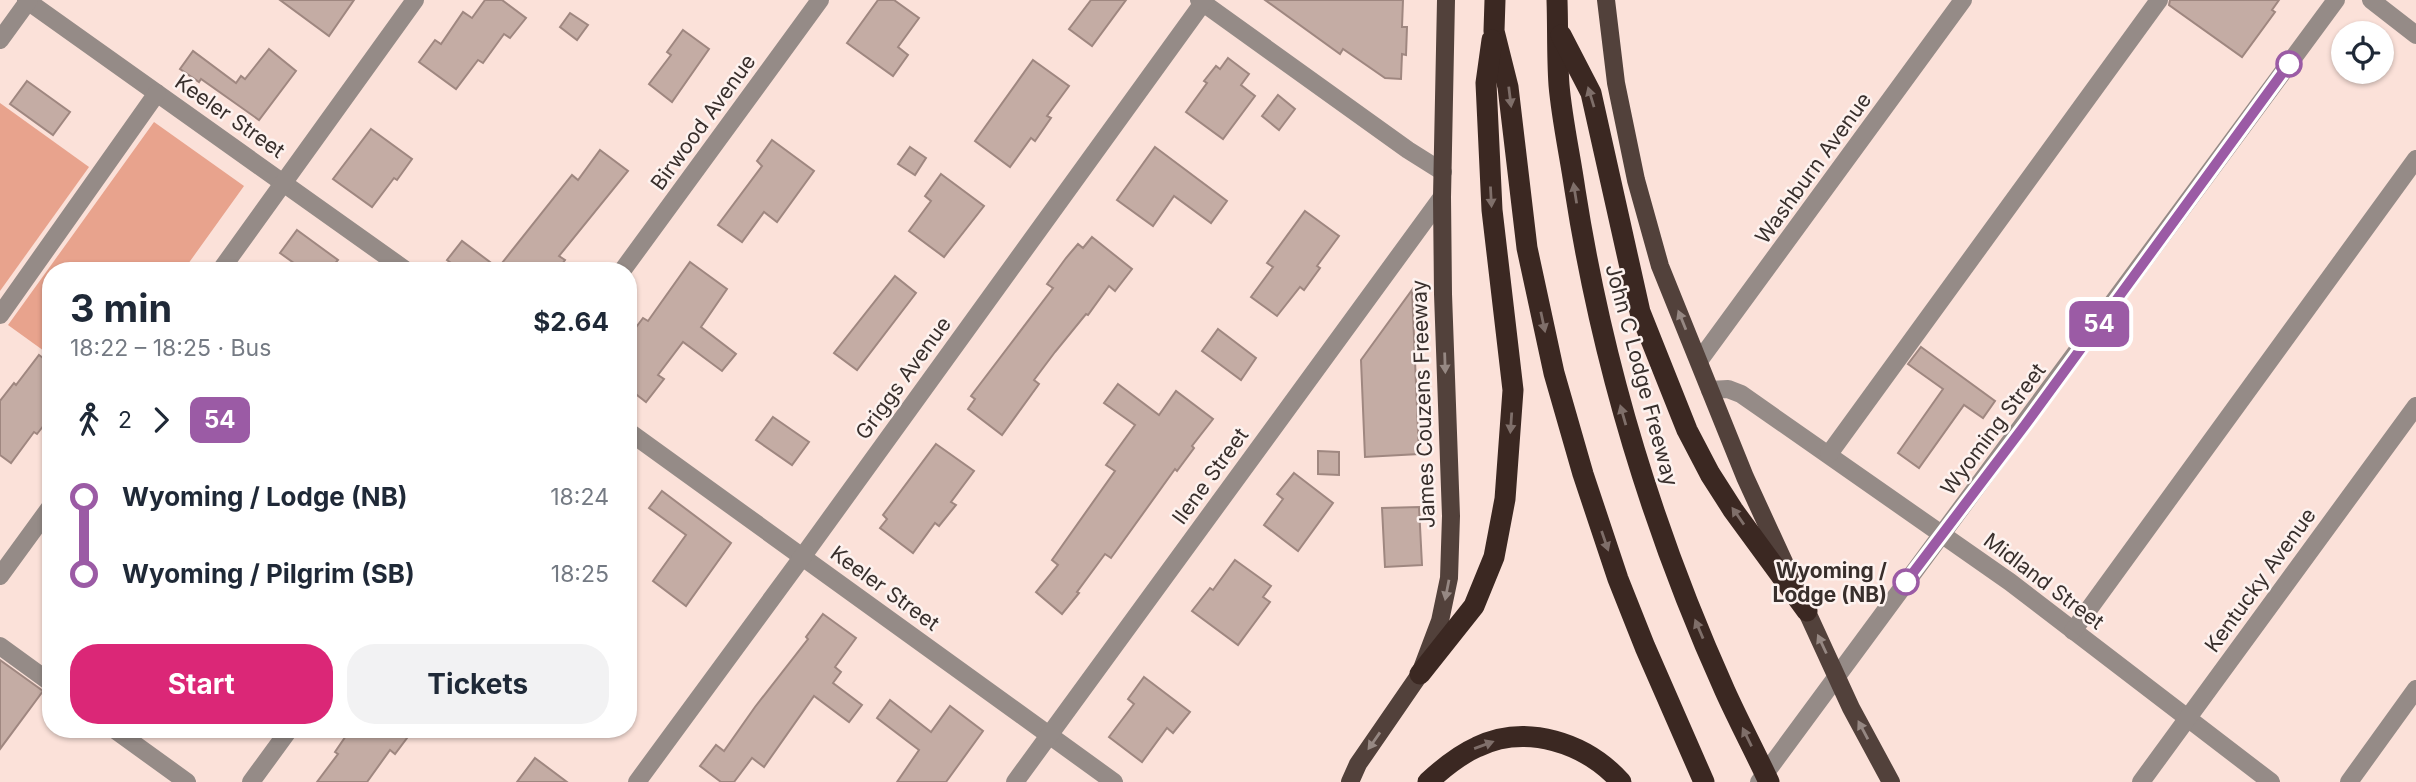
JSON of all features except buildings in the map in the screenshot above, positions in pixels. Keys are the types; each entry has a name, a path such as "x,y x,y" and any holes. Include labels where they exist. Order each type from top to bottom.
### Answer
{"highway":[{"path":"1420,674 1475,606 1494,557 1505,499 1513,390 1492,209 1486,83 1494,31 1495,0"},
{"name":"John C Lodge Freeway","path":"1557,0 1559,86 1584,250 1623,416 1647,493 1685,596 1725,692 1769,782"},
{"path":"1558,28 1591,93 1640,312 1686,430 1727,501 1807,611"},
{"path":"1494,31 1508,87 1527,248 1554,373 1583,474 1618,579 1704,782"},
{"path":"1428,782 1442,769 1477,747 1503,739 1537,737 1565,744 1588,755 1621,782"}],"main road":[{"name":"James Couzens Freeway","path":"1350,782 1358,764 1420,674 1440,621 1449,578 1451,516 1442,197 1446,0"},
{"path":"1606,0 1616,83 1636,180 1660,266 1745,477 1851,708 1891,782"}],"street":[{"path":"0,40 27,0"},
{"name":"Keeler Street","path":"27,0 395,262"},
{"path":"226,262 415,0"},
{"name":"Birwood Avenue","path":"629,262 820,0"},
{"name":"Washburn Avenue","path":"1699,361 1963,0"},
{"path":"1829,454 2160,0"},
{"name":"Wyoming Street","path":"1759,782 2336,0"},
{"path":"2371,0 2416,35"},
{"path":"1202,1 1408,150 1443,172"},
{"name":"Griggs Avenue","path":"637,782 1202,1"},
{"path":"0,315 158,93"},
{"path":"2073,631 2416,159"},
{"name":"Ilene Street","path":"1015,782 1442,197"},
{"name":"Midland Street","path":"1710,390 1728,389 1741,394 1829,454 1943,534 2271,782"},
{"name":"Kentucky Avenue","path":"2141,782 2416,405"},
{"name":"Keeler Street","path":"637,437 1114,782"},
{"path":"0,576 42,518"},
{"path":"0,646 42,676"},
{"path":"2349,782 2416,689"},
{"path":"126,738 187,782"},
{"path":"251,782 283,738"}],"shaded area":[{"path":"0,103 89,167 0,291"},
{"path":"154,122 244,186 189,262 53,262"},
{"path":"42,278 42,350 8,325"}],"bus line":[{"name":"54","path":"1906,582 2025,425 2289,64"}],"place":[{"name":"Wyoming / Lodge (NB)","path":"1906,582"}]}
